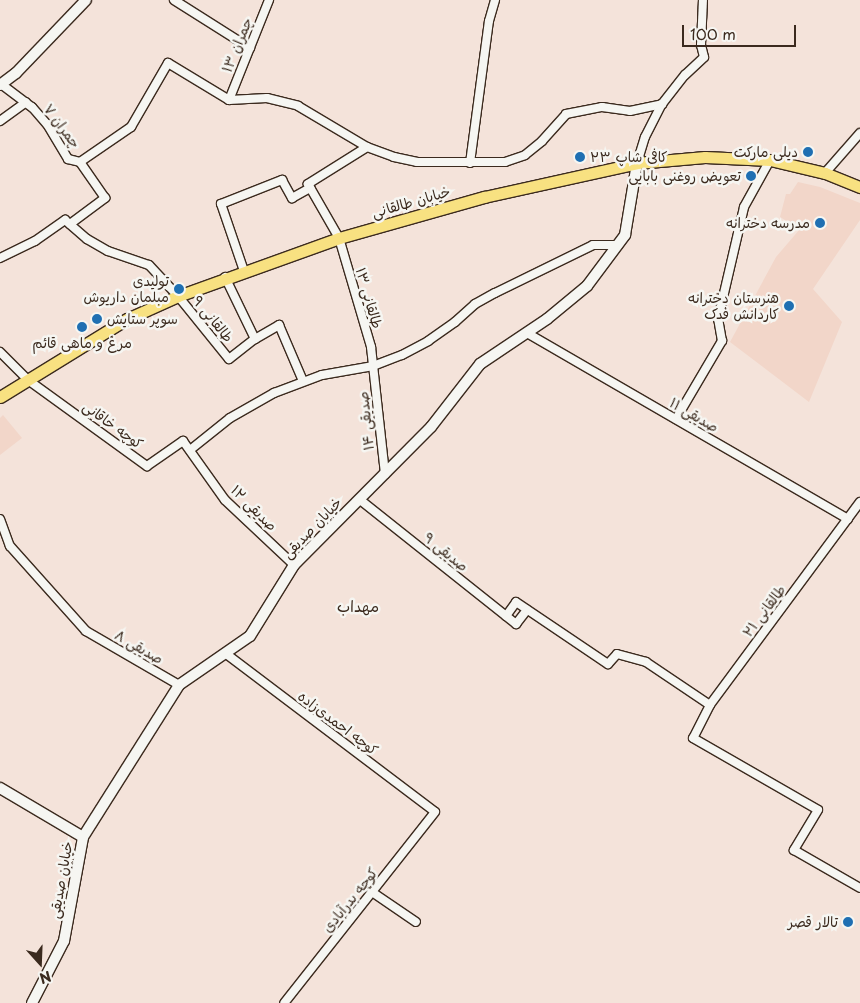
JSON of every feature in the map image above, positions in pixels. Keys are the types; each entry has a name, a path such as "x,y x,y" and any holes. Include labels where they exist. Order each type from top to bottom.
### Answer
{"main road":[{"name":"خیابان طالقانی","path":"0,397 127,319 178,296 244,270 339,238 484,197 637,163 705,157 770,160 825,173 860,187"}],"street":[{"path":"0,85 16,73 86,0"},
{"path":"174,0 250,48"},
{"name":"چمران ۱۳","path":"229,100 269,0"},
{"path":"470,163 489,21 495,0"},
{"path":"637,163 645,137 662,104 685,75 704,58 702,45 703,0"},
{"path":"80,162 131,127 168,62 229,100 267,98 298,106 367,148 417,162 505,162 525,155 542,141 566,114 602,107 630,111 662,104"},
{"name":"چمران ۷","path":"0,85 26,102 47,124 68,158 80,162 105,198 67,222"},
{"path":"0,121 26,102"},
{"path":"825,173 860,133"},
{"path":"244,270 221,204 282,180 292,198 367,148"},
{"path":"676,420 722,341 718,319 744,207 770,160"},
{"name":"خیابان صدیقی","path":"32,1003 64,941 83,837 180,685 250,636 294,565 431,427 480,364 547,320 587,286 625,235 637,163"},
{"name":"طالقانی ۱۳","path":"309,186 339,238 370,347 372,366"},
{"path":"0,258 35,241 67,222"},
{"name":"طالقانی ۹","path":"67,222 87,239 108,251 149,265 178,296 229,358 255,339"},
{"path":"190,450 223,423 251,404 303,381 372,366 402,355 428,341 455,322 475,304 520,280 593,246 618,245"},
{"path":"225,277 255,339 279,325 303,381"},
{"name":"صدیقی ۱۱","path":"527,333 848,519"},
{"path":"0,352 28,380"},
{"name":"صدیقی ۱۴","path":"372,366 384,474"},
{"name":"کوچه خاقانی","path":"28,380 147,466 183,441"},
{"name":"صدیقی ۱۲","path":"183,441 225,500 294,565"},
{"name":"صدیقی ۹","path":"360,499 516,624 527,610"},
{"name":"طالقانی ۲۱","path":"860,502 710,705 693,738 818,810 794,850 860,888"},
{"name":"صدیقی ۸","path":"0,519 10,546 86,631 180,685"},
{"path":"506,616 516,602 608,664 618,654 646,662 710,705"},
{"name":"کوچه احمدی‌زاده","path":"225,653 435,812"},
{"path":"0,788 83,837"},
{"name":"کوچه بدرآبادی","path":"284,1003 435,812"},
{"path":"372,892 416,922"}],"shaded area":[{"name":"هنرستان دخترانه کاردانش فدک","path":"798,182 820,187 860,203 860,220 813,289 842,322 809,402 730,342 776,257 800,229 780,217 786,194 790,194"},
{"path":"3,415 22,438 0,455 0,418"}],"place":[{"name":"دیلی مارکت","path":"808,152"},
{"name":"کافی شاپ ۲۳","path":"580,157"},
{"name":"تعویض روغنی بابایی","path":"751,176"},
{"name":"مدرسه دخترانه","path":"820,223"},
{"name":"تولیدی مبلمان داریوش","path":"179,289"},
{"name":"هنرستان دخترانه کاردانش فدک","path":"789,306"},
{"name":"سوپر ستایش","path":"97,319"},
{"name":"مرغ و ماهی قائم","path":"82,327"},
{"name":"تالار قصر","path":"848,922"}],"district":[{"name":"مهداب","path":"358,606"}]}
